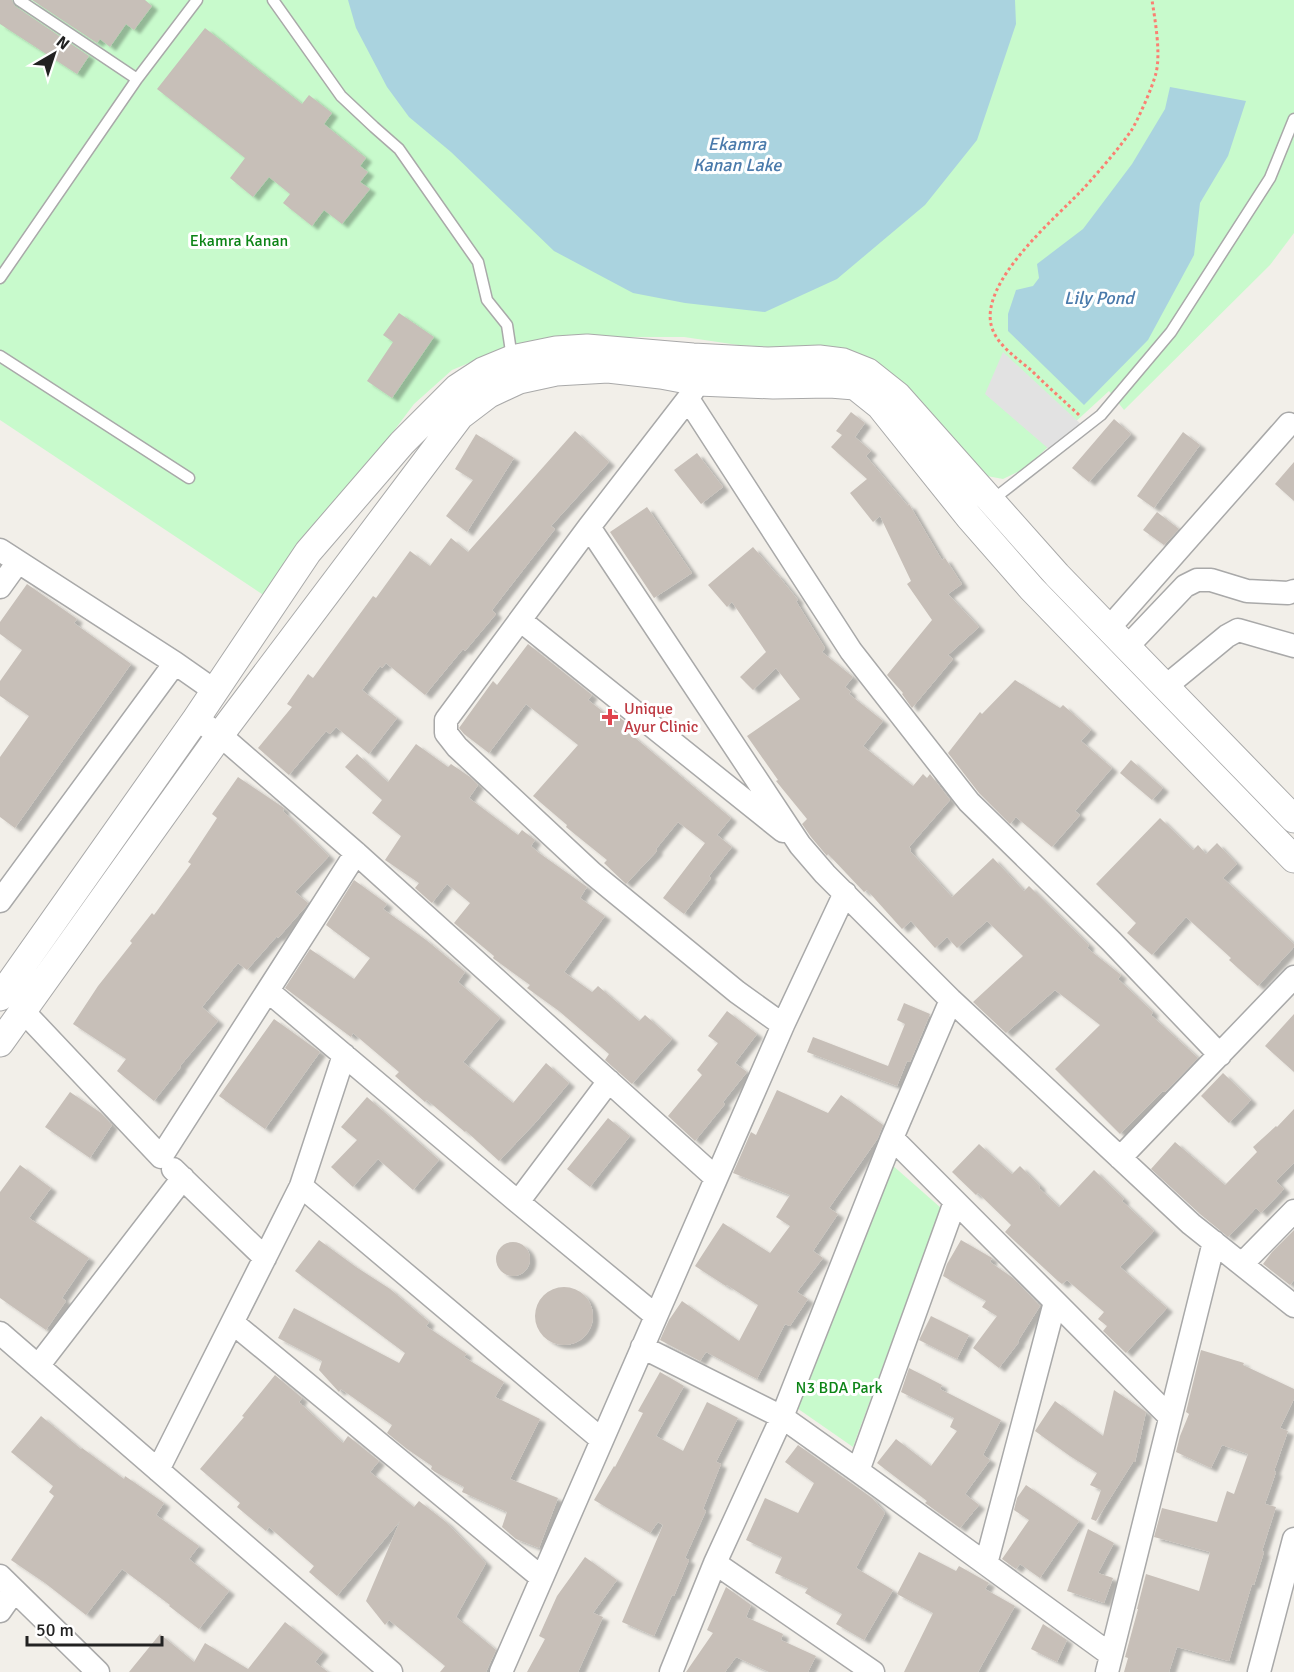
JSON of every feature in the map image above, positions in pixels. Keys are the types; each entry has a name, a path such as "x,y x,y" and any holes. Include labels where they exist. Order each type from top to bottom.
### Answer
{"street":[{"path":"0,997 215,691 308,552 402,443 458,388 483,370 512,359 556,350 588,348 768,361 819,359 843,362 868,372 897,395 980,509 1032,589 1294,860"},
{"path":"0,1043 220,735 460,416 489,394 519,380 556,372 608,369 661,375 693,391 773,385 855,386 880,406 980,509 1057,575 1294,819"},
{"path":"693,391 589,526 446,720 446,733 457,747 592,873 737,992 783,1025"},
{"path":"693,391 851,651 969,802 1111,941 1220,1055"},
{"path":"1118,638 1292,424"},
{"path":"589,526 800,845 825,874 951,1000 1191,1224 1294,1306"},
{"path":"0,587 9,556 215,691"},
{"path":"1118,638 1185,586 1197,580 1211,580 1247,591 1288,593 1294,591"},
{"path":"520,620 800,845"},
{"path":"1166,687 1227,636 1238,630 1294,646"},
{"path":"0,901 175,663"},
{"path":"195,719 220,735 356,853 716,1178"},
{"path":"161,1157 356,853"},
{"path":"501,1672 783,1025 845,893"},
{"path":"1120,1158 1294,977"},
{"path":"268,990 656,1316"},
{"path":"671,1672 715,1563 782,1417 892,1138 951,1000"},
{"path":"23,1011 161,1157 265,1258"},
{"path":"158,1470 301,1186 344,1055"},
{"path":"518,1202 609,1081"},
{"path":"892,1138 1170,1417"},
{"path":"38,1366 183,1178"},
{"path":"301,1186 602,1440"},
{"path":"858,1471 955,1202"},
{"path":"1242,1264 1294,1210"},
{"path":"642,1347 782,1417 986,1564 1109,1664 1214,1242"},
{"path":"986,1564 1055,1302"},
{"path":"233,1323 542,1578"},
{"path":"0,1333 391,1672"},
{"path":"1259,1672 1294,1539"},
{"path":"715,1563 873,1672"},
{"path":"0,1611 7,1584 98,1672"}],"lane":[{"path":"19,0 137,80"},
{"path":"0,278 137,80 197,0"},
{"path":"273,0 341,96 399,149 478,262 487,300 507,325 512,359"},
{"path":"980,509 1101,415 1171,332 1270,178 1294,119"},
{"path":"0,356 189,477"}],"path":[{"path":"1089,424 1003,345 991,327 990,314 1002,281 1018,257 1046,225 1084,188 1132,130 1157,72 1157,33 1152,0"}],"green space":[{"name":"Ekamra Kanan","path":"0,0 1294,0 1294,233 1270,265 1124,410 1109,391 1024,469 1003,479 987,476 819,350 738,345 684,337 589,337 493,353 452,370 414,404 268,598 0,420"},
{"name":"N3 BDA Park","path":"891,1164 941,1208 853,1447 794,1406"}],"shaded area":[{"path":"1003,352 1083,426 1050,450 985,394"}],"water":[{"name":"Ekamra Kanan Lake","path":"348,0 1015,0 1016,24 977,140 925,205 837,279 765,312 685,303 633,293 554,251 451,152 409,117 387,87 356,28"},
{"name":"Lily Pond","path":"1170,87 1246,101 1228,156 1200,203 1194,255 1148,340 1084,405 1008,331 1008,314 1016,290 1033,286 1039,278 1037,264 1083,229 1132,164 1165,109"}],"building":[{"path":"0,0 12,0 15,6 89,56 77,74 0,24"},
{"path":"32,0 145,0 152,6 134,30 126,24 110,47 100,39 97,43"},
{"path":"205,28 302,104 309,95 332,113 324,124 366,158 360,166 368,172 360,182 370,189 342,224 324,210 312,226 283,203 290,194 269,177 253,197 230,178 245,158 157,89"},
{"path":"399,313 434,337 392,398 367,381 393,342 383,335"},
{"path":"851,412 865,423 855,437 871,451 866,456 908,506 909,504 942,560 945,558 962,584 948,594 979,627 948,655 953,659 912,708 903,693 887,675 932,620 907,584 911,581 880,516 873,522 850,493 867,479 831,447 842,435 836,431"},
{"path":"1114,419 1131,434 1089,482 1072,468"},
{"path":"575,431 609,462 551,526 555,529 492,610 496,614 425,695 386,663 382,668 380,666 362,690 397,718 369,754 336,727 330,734 326,731 289,775 258,748 292,707 287,704 308,674 313,678 373,596 376,598 410,551 430,566 451,538 468,552"},
{"path":"1183,432 1200,445 1154,508 1137,496"},
{"path":"476,434 514,458 467,532 446,516 473,480 455,469"},
{"path":"697,453 723,487 701,504 674,470"},
{"path":"1294,462 1294,501 1275,484"},
{"path":"647,507 692,573 654,598 610,532"},
{"path":"1157,512 1179,529 1164,545 1143,530"},
{"path":"753,547 798,600 796,601 825,648 822,652 853,677 845,687 851,692 849,694 883,721 863,746 913,786 923,774 927,778 930,774 950,800 909,847 910,851 952,897 993,858 1024,891 1029,886 1089,945 1087,948 1121,975 1118,979 1153,1012 1151,1015 1198,1058 1120,1134 1055,1069 1100,1025 1055,990 1006,1033 973,1002 1023,956 987,921 957,948 947,937 935,948 911,921 902,929 867,890 864,892 828,854 827,856 802,824 807,819 776,781 778,780 747,736 800,699 776,668 753,690 740,677 766,652 732,602 727,607 708,585"},
{"path":"27,584 77,619 74,623 131,664 15,828 0,817 0,757 29,716 0,696 0,681 22,650 0,634 0,622"},
{"path":"528,644 592,695 588,700 615,721 619,717 632,727 628,732 731,818 717,835 732,847 709,876 711,878 684,914 663,898 705,843 678,822 656,849 657,851 626,884 604,863 607,860 566,827 567,825 533,796 578,745 526,704 489,753 459,728 493,681 497,685"},
{"path":"1015,680 1060,708 1063,705 1091,730 1081,741 1112,768 1075,811 1080,815 1052,847 1016,817 1010,824 979,793 948,753 980,712 982,714"},
{"path":"416,744 448,767 451,764 470,777 478,785 469,798 518,835 522,830 535,840 531,846 587,887 580,898 605,916 564,972 592,992 598,986 639,1021 645,1015 672,1039 632,1084 605,1060 609,1054 559,1011 527,988 530,985 494,959 494,956 454,923 470,903 447,884 432,903 415,888 419,883 385,860 401,836 372,813 382,800 345,767 357,754 388,782"},
{"path":"1131,760 1163,788 1152,800 1120,773"},
{"path":"238,777 284,808 283,811 329,856 295,892 308,903 307,905 247,970 238,963 202,1007 218,1021 154,1101 117,1071 126,1059 73,1024 98,986 132,943 130,941 152,913 154,915 191,864 188,862 217,818 212,814"},
{"path":"1160,818 1193,850 1198,845 1206,854 1217,843 1237,864 1223,878 1294,944 1294,947 1258,986 1186,917 1152,955 1127,933 1136,923 1096,884"},
{"path":"354,880 387,904 383,909 465,972 458,982 500,1018 463,1062 513,1103 546,1063 569,1083 499,1161 466,1131 427,1100 425,1102 395,1076 399,1072 353,1033 351,1037 285,988 310,949 354,979 370,958 326,925"},
{"path":"904,1003 930,1014 910,1062 907,1061 897,1086 807,1052 813,1037 888,1066 905,1024 897,1020"},
{"path":"727,1011 757,1034 735,1063 747,1072 695,1141 668,1116 702,1075 697,1070 718,1043 708,1036"},
{"path":"1294,1014 1294,1072 1265,1046"},
{"path":"274,1019 320,1052 265,1129 219,1096"},
{"path":"1223,1073 1251,1100 1229,1123 1201,1096"},
{"path":"777,1090 828,1113 841,1095 883,1125 878,1138 829,1208 838,1214 813,1251 823,1258 797,1292 808,1299 790,1326 785,1324 757,1379 706,1352 700,1361 660,1340 669,1320 682,1301 739,1341 758,1305 695,1266 723,1223 770,1253 790,1226 776,1217 790,1195 733,1173 751,1132 756,1135"},
{"path":"70,1092 101,1113 112,1125 90,1158 45,1127"},
{"path":"367,1097 439,1160 413,1190 378,1159 353,1187 331,1167 357,1140 341,1127"},
{"path":"1294,1109 1294,1163 1276,1181 1284,1189 1261,1213 1256,1208 1228,1237 1151,1169 1175,1142 1225,1185 1257,1152 1253,1147"},
{"path":"608,1118 630,1136 590,1187 567,1169"},
{"path":"979,1144 1012,1174 1020,1166 1059,1207 1094,1170 1154,1231 1120,1267 1167,1308 1126,1353 1103,1331 1107,1326 1098,1319 1104,1312 1067,1280 1062,1284 1058,1281 1005,1232 1011,1225 952,1172"},
{"path":"20,1165 51,1188 29,1218 89,1258 62,1298 66,1301 46,1330 0,1298 0,1192"},
{"path":"1294,1230 1294,1280 1290,1285 1263,1264"},
{"path":"319,1240 390,1289 429,1322 426,1326 467,1354 464,1357 504,1382 495,1397 540,1419 510,1479 558,1498 539,1548 516,1539 502,1527 507,1512 462,1492 464,1487 435,1472 431,1469 432,1466 387,1433 392,1425 341,1389 339,1392 319,1370 322,1361 278,1338 294,1308 399,1363 405,1353 295,1271"},
{"path":"961,1240 992,1258 990,1262 1013,1278 1040,1306 1019,1342 999,1368 973,1348 997,1316 982,1307 986,1301 943,1276"},
{"path":"513,1242 525,1247 530,1259 525,1271 513,1276 501,1271 496,1259 501,1247"},
{"path":"558,1287 570,1287 585,1295 593,1310 593,1322 585,1337 570,1345 558,1345 543,1337 535,1322 535,1310 543,1295"},
{"path":"931,1316 969,1335 957,1359 919,1340"},
{"path":"1201,1350 1244,1363 1243,1365 1294,1389 1294,1399 1280,1428 1288,1431 1265,1504 1276,1507 1229,1661 1177,1647 1169,1672 1124,1672 1128,1658 1125,1657 1146,1574 1199,1591 1210,1552 1154,1537 1162,1508 1217,1522 1227,1491 1234,1494 1248,1454 1222,1445 1211,1468 1176,1452 1189,1414 1186,1412"},
{"path":"909,1368 942,1385 940,1389 1001,1420 983,1455 990,1460 965,1494 979,1505 960,1528 925,1503 927,1501 877,1463 896,1439 931,1466 957,1431 950,1427 954,1418 901,1392"},
{"path":"660,1372 684,1386 656,1436 683,1451 707,1402 738,1418 716,1462 721,1464 703,1509 706,1511 685,1558 689,1560 654,1636 622,1622 663,1525 658,1522 650,1533 594,1500 615,1467 643,1413 638,1411"},
{"path":"275,1375 302,1398 299,1402 343,1443 348,1436 379,1461 370,1472 414,1507 419,1501 446,1522 486,1563 456,1617 496,1650 486,1672 440,1672 445,1666 389,1620 385,1625 366,1601 400,1521 337,1596 309,1572 314,1566 269,1527 266,1531 237,1507 240,1503 200,1469 244,1417 242,1416"},
{"path":"1114,1390 1146,1412 1135,1462 1096,1521 1091,1519 1101,1490 1090,1485 1097,1473 1035,1431 1055,1401 1103,1436"},
{"path":"41,1416 81,1449 164,1503 156,1515 199,1546 189,1559 229,1591 199,1629 122,1569 86,1615 11,1560 54,1496 49,1492 53,1486 11,1452"},
{"path":"798,1445 872,1498 885,1513 856,1568 893,1590 864,1640 836,1624 842,1614 805,1593 808,1588 775,1573 782,1557 746,1540 765,1498 798,1513 814,1483 785,1462"},
{"path":"1026,1485 1079,1521 1040,1578 1020,1564 1016,1569 1002,1559 1029,1520 1014,1510 1017,1498"},
{"path":"1088,1529 1114,1543 1098,1573 1113,1578 1104,1603 1067,1591"},
{"path":"919,1552 956,1571 959,1566 989,1583 985,1589 1015,1606 978,1672 904,1672 933,1613 897,1594"},
{"path":"585,1557 617,1580 593,1613 603,1617 578,1672 527,1672 545,1639 539,1636 557,1596"},
{"path":"726,1587 751,1605 746,1617 783,1634 781,1640 816,1656 808,1672 769,1672 736,1657 725,1672 686,1672 713,1633 707,1630"},
{"path":"285,1622 323,1652 315,1662 328,1672 129,1672 160,1634 194,1662 205,1643 248,1669"},
{"path":"1043,1624 1067,1640 1057,1662 1031,1649"}],"place":[{"name":"Unique Ayur Clinic","path":"610,717"}]}
